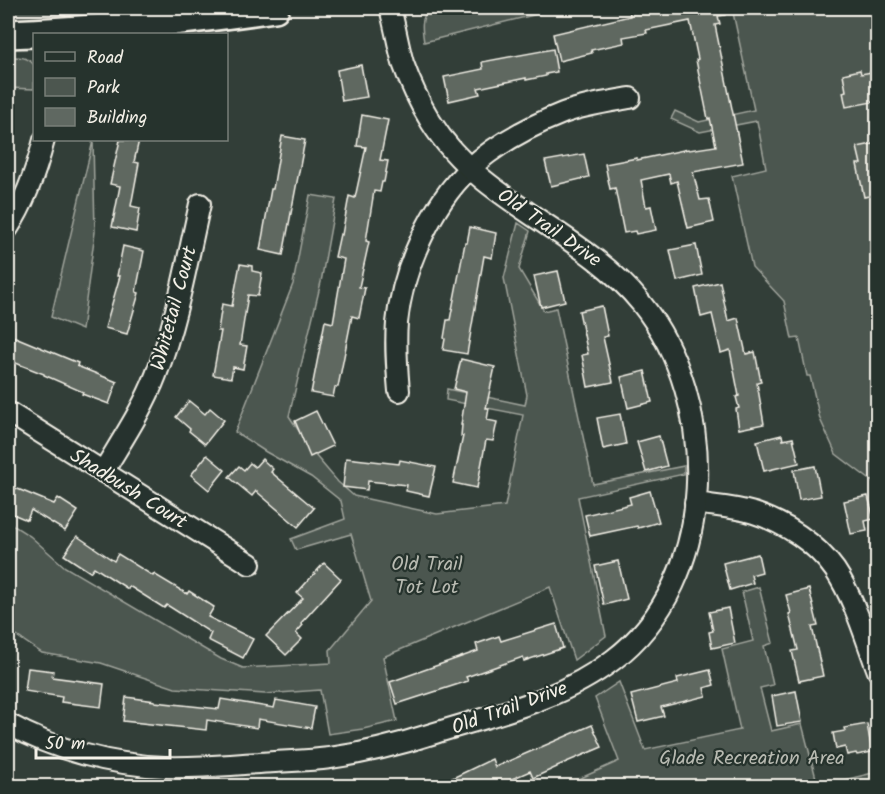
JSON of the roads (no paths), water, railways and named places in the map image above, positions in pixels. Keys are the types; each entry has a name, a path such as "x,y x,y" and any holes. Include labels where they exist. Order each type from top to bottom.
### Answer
{"street":[{"path":"51,33 156,24 275,8"},
{"name":"Old Trail Drive","path":"8,724 48,743 87,755 124,763 163,767 204,767 327,758 369,752 517,708 547,698 580,682 616,658 648,625 663,603 681,568 695,504 698,468 695,430 680,373 660,330 642,304 616,276 600,261 469,169 451,149 432,123 416,94 404,64 390,8"},
{"path":"8,34 33,33"},
{"path":"399,391 396,358 397,321 404,285 428,224 448,194 469,169 504,143 532,127 564,113 598,103 630,98"},
{"path":"8,228 28,191 44,141"},
{"name":"Whitetail Court","path":"103,472 139,412 156,377 170,336 200,204"},
{"name":"Shadbush Court","path":"8,412 250,564"},
{"path":"695,504 753,512 776,521 798,534 819,551 835,570 851,601 878,671"}],"park label":[{"name":"Old Trail Tot Lot","path":"427,574"},
{"name":"Glade Recreation Area","path":"752,757"}]}
